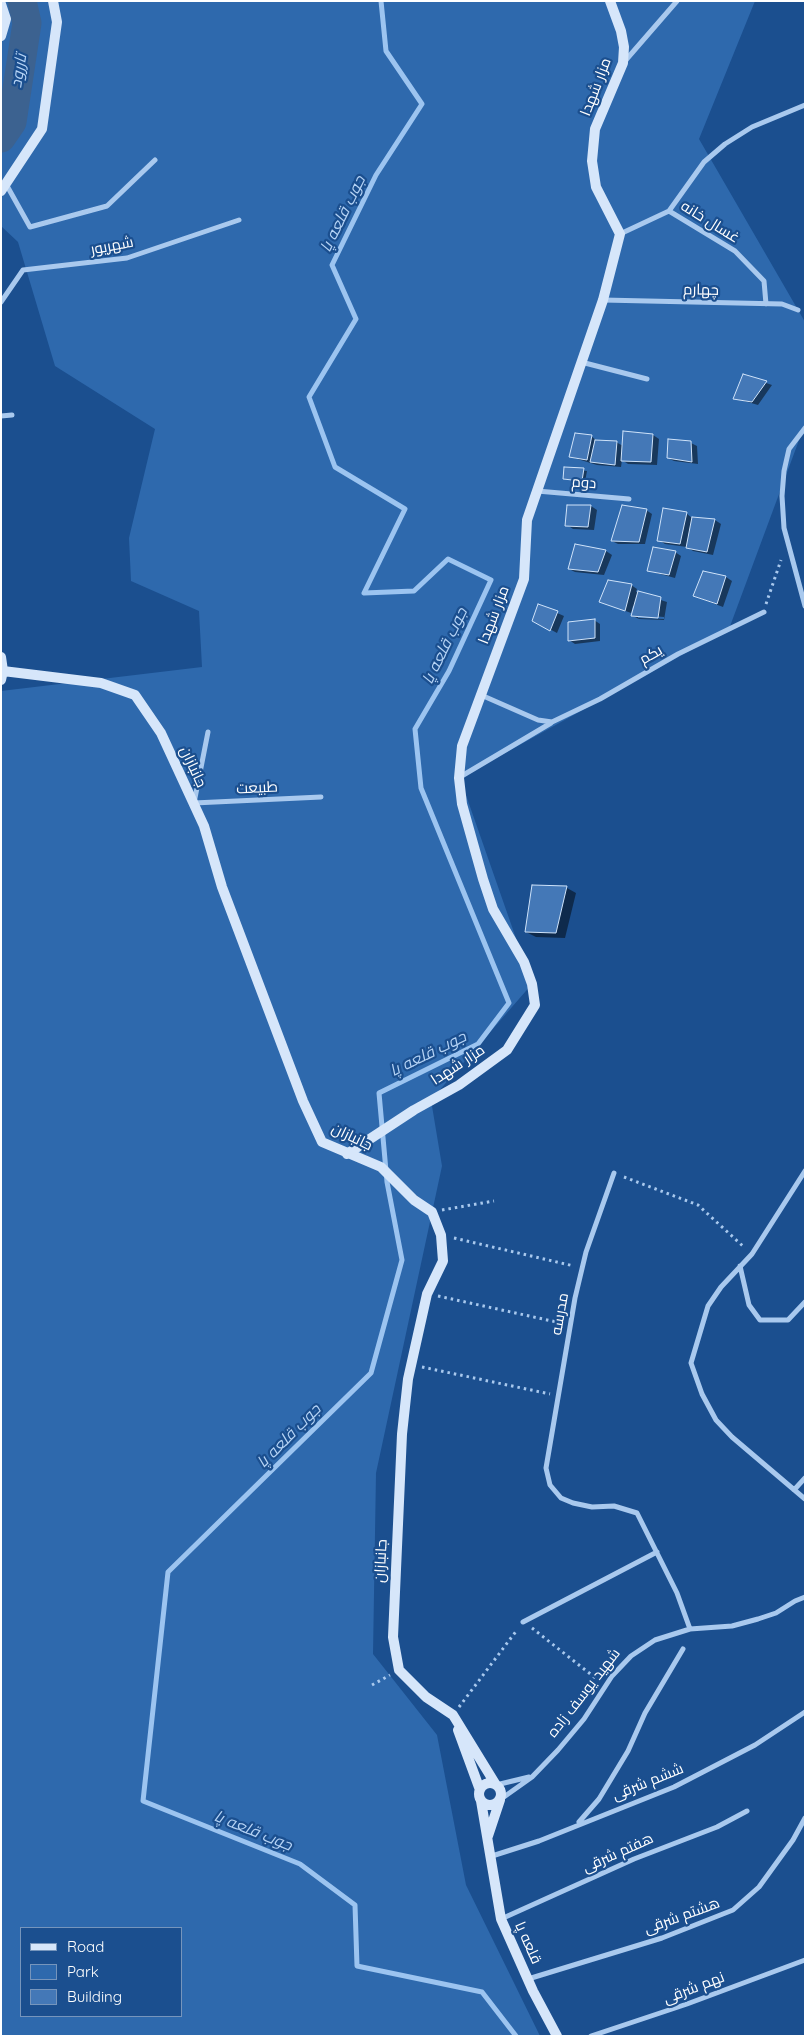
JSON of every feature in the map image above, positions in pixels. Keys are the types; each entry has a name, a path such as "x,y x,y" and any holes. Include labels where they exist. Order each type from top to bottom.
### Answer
{"street":[{"path":"53,1 57,22 42,129 4,187 30,227 107,206 155,160"},
{"name":"مزار شهدا","path":"347,1154 414,1110 459,1085 507,1050 535,1005 532,984 524,962 493,909 467,823 460,778 462,746 524,579 527,520 603,300 620,234 596,187 592,161 596,129 623,63 624,47 621,31 610,1"},
{"path":"623,63 677,1"},
{"path":"1,4 6,19 1,36"},
{"path":"620,234 669,211 704,162 726,144 752,127 805,106"},
{"name":"غسال خانه","path":"669,211 735,251 764,281 766,304"},
{"name":"شهریور","path":"1,302 23,270 127,258 239,220"},
{"name":"چهارم","path":"603,300 782,304 798,310"},
{"path":"581,362 647,379"},
{"path":"1,416 12,415"},
{"path":"805,428 789,449 784,471 784,528 805,606"},
{"name":"دوم","path":"536,492 629,499"},
{"name":"یکم","path":"460,778 552,722 584,708 678,654 764,612"},
{"path":"1,657 2,675"},
{"name":"جانبازان","path":"2,675 101,683 135,695 161,733 204,826 222,887 310,1118 322,1142 381,1167 414,1200 432,1212 441,1235 443,1261 427,1294 411,1364 402,1434 393,1638 399,1670"},
{"path":"481,695 538,720 552,722"},
{"path":"194,803 208,732"},
{"name":"طبیعت","path":"194,803 321,797"},
{"path":"805,1171 752,1254 721,1287 708,1306 691,1363 702,1394 716,1420 732,1438 805,1498"},
{"name":"مدرسه","path":"614,1173 582,1268 546,1468 550,1485 561,1498 592,1507 614,1506 637,1513 657,1552"},
{"path":"740,1266 749,1305 760,1320 788,1320 805,1302"},
{"path":"794,1490 805,1478"},
{"path":"523,1622 657,1552 682,1606 690,1630"},
{"name":"شهید یوسف زاده","path":"500,1799 532,1777 558,1750 631,1656 656,1640 690,1630 732,1626 758,1619 776,1613 794,1601 805,1597"},
{"path":"576,1825 599,1799 628,1751 645,1713 683,1649"},
{"path":"399,1670 426,1697 453,1715 500,1789 500,1799 488,1837"},
{"name":"ششم شرقی","path":"492,1856 539,1841 674,1787 755,1745 805,1712"},
{"path":"453,1715 480,1795 492,1856"},
{"path":"480,1795 488,1783 496,1785 532,1777"},
{"path":"480,1795 490,1806 496,1804 500,1799"},
{"name":"هفتم شرقی","path":"501,1919 634,1859 717,1827 746,1811"},
{"name":"هشتم شرقی","path":"528,1979 662,1938 733,1910 759,1887 793,1840 805,1818"},
{"name":"قلعه پا","path":"492,1856 501,1919 528,1979 557,2036"},
{"name":"نهم شرقی","path":"591,2036 687,2004 805,1960"}],"path":[{"path":"764,612 787,543"},
{"path":"614,1173 698,1205 752,1254"},
{"path":"432,1212 494,1201"},
{"path":"441,1235 582,1268"},
{"path":"427,1294 571,1325"},
{"path":"411,1364 559,1396"},
{"path":"453,1715 523,1622 606,1686"},
{"path":"372,1685 399,1670"}],"green space":[{"path":"1,1 755,1 699,139 805,322 805,424 729,629 460,778 532,984 431,1100 442,1166 376,1473 373,1654 437,1735 466,1885 540,2036 1,2036 1,691 202,667 199,611 131,581 129,538 155,429 55,366 18,242 1,226"}],"building":[{"path":"743,374 767,381 752,402 733,399"},
{"path":"623,431 653,434 651,462 621,461"},
{"path":"575,433 592,435 587,460 569,457"},
{"path":"668,439 691,441 692,462 667,458"},
{"path":"595,440 617,441 615,465 590,462"},
{"path":"564,467 584,468 582,481 563,479"},
{"path":"567,505 591,505 588,527 565,526"},
{"path":"622,505 647,509 639,542 611,541"},
{"path":"663,508 687,512 680,544 657,541"},
{"path":"692,517 715,519 707,552 686,548"},
{"path":"575,544 606,550 598,572 568,569"},
{"path":"653,547 676,551 669,575 647,571"},
{"path":"703,571 726,576 717,604 693,596"},
{"path":"608,580 632,584 625,611 599,602"},
{"path":"638,591 661,597 658,618 631,616"},
{"path":"538,604 558,611 550,631 532,621"},
{"path":"595,619 595,638 568,641 568,622"},
{"path":"532,885 567,886 556,933 525,932"}],"waterway":[{"name":"تاررود","path":"1,138 12,122 27,23 22,1"},
{"name":"جوب قلعه پا","path":"381,1 386,51 422,104 376,175 332,265 356,319 309,397 335,467 405,509 364,593 414,591 448,559 491,580 449,671 415,729 421,788 509,1003 478,1044 379,1093 387,1182 402,1260 371,1373 168,1572 143,1801 300,1864 355,1905 357,1966 482,1992 516,2036"}]}
